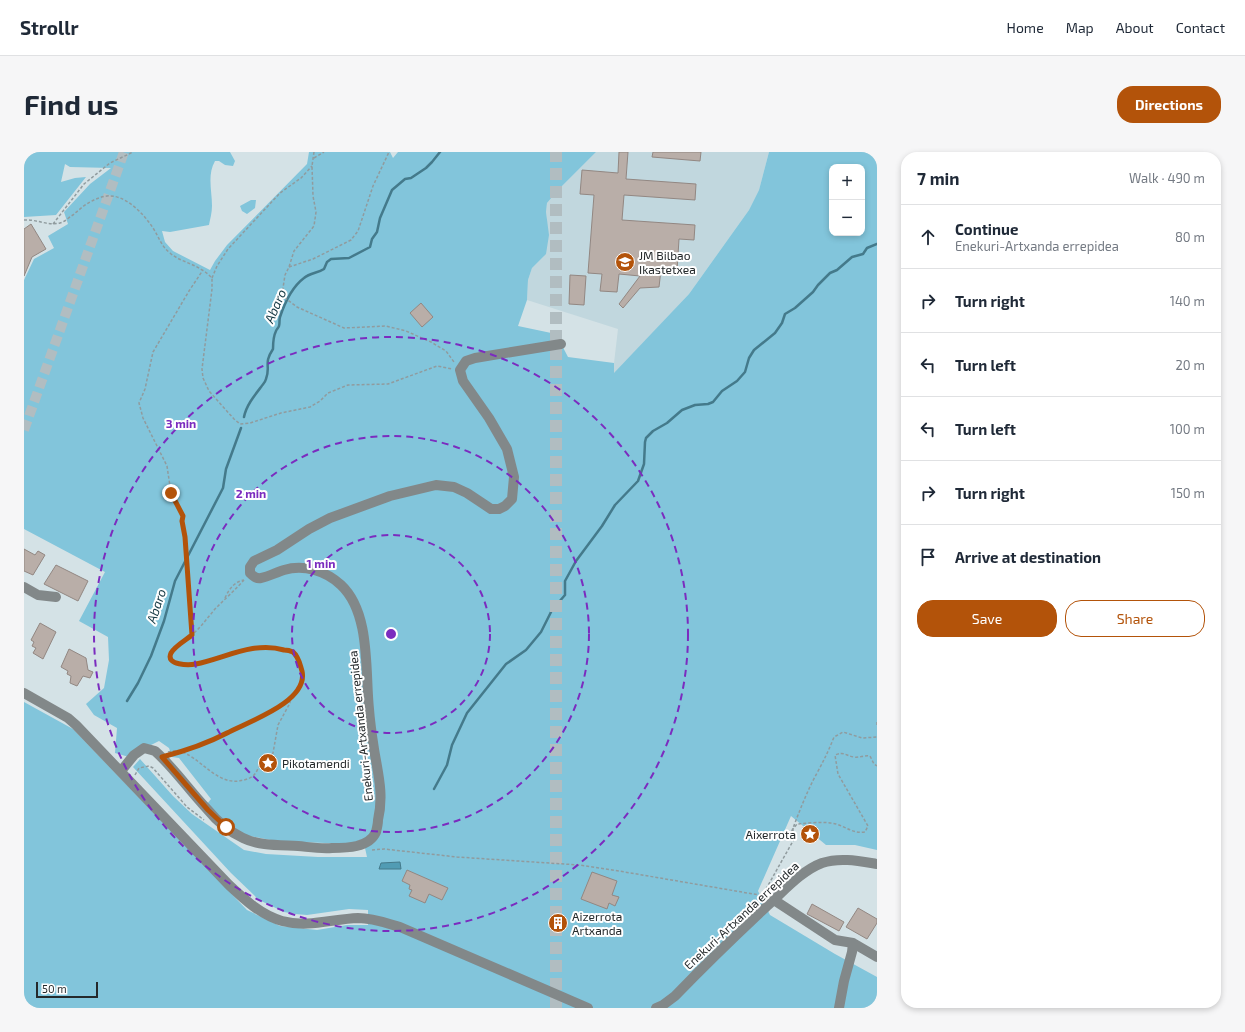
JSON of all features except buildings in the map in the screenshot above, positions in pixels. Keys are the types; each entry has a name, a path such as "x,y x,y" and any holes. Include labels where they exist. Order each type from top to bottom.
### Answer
{"street":[{"path":"247,576 254,561 277,550 309,529 330,518 390,496 436,485 454,487 491,508 499,509 509,503 512,499 514,477 506,449 489,418 463,381 460,370 466,361 475,358 561,344"},
{"name":"Enekuri-Artxanda errepidea","path":"123,768 134,755 144,748 155,751 208,810 226,827 242,838 254,842 327,849 344,848 367,842 376,832 382,798 381,786 372,738 362,628 356,607 349,594 341,584 323,572 298,567 287,569 262,578 247,576"},
{"path":"24,587 38,595 56,597"},
{"path":"24,693 68,718 123,768 234,890 248,903 270,916 293,924 307,924 357,918 381,921 400,927 588,1008"},
{"name":"Enekuri-Artxanda errepidea","path":"656,1008 675,996 771,898 807,871 823,863 841,860 877,864"},
{"path":"771,898 835,940 853,943 877,957"},
{"path":"839,1008 853,943"}],"path":[{"path":"24,157 26,152"},
{"path":"53,224 84,184 110,163 133,152"},
{"path":"314,152 312,166 313,196 316,212 314,226 294,251 285,275 283,288 285,298 297,307 344,328 386,326 406,331 431,342 446,351 460,370"},
{"path":"314,158 324,152"},
{"path":"289,267 313,259 351,240 358,231 373,186 389,152"},
{"path":"312,166 301,178 276,198 228,249 217,266 212,278 212,289 202,369 203,378 209,391 240,424 250,423 281,413 310,407 320,401 328,393 348,385 388,384 437,366 460,370"},
{"path":"24,220 34,220 53,224 62,223 86,204 97,198 109,196 120,198 132,205 147,220 154,229 162,245 169,252 176,258 203,270 212,278"},
{"path":"192,635 185,537 182,521 183,516 171,493 167,466 143,418 139,403 145,390 153,352 203,270"},
{"path":"224,600 228,590 238,581 247,576"},
{"path":"247,576 192,635 175,648 170,657 175,663 194,664 261,647 277,648 292,652 298,659 302,674 299,686 290,699 276,710 205,744 184,752 167,756 168,751 170,750 184,752 213,774 226,780 235,782 245,780 254,775 261,762 266,761 273,753 278,725 290,703 290,699"},
{"path":"793,841 790,836 798,815 834,737 843,732 862,738 877,736"},
{"path":"771,898 766,893 766,889 793,841 794,830 798,824 834,824 858,834 865,832 868,826 838,774 835,755 838,753 846,753 854,757 870,756 874,764 877,766"},
{"path":"135,776 136,771 139,768 150,766 188,807 201,819 206,820"},
{"path":"367,851 384,849 457,857 579,865 619,870 771,898"}],"shaded area":[{"path":"24,152 230,152 235,161 233,166 215,161 211,172 212,209 209,225 170,232 162,231 165,242 173,251 210,270 227,245 307,164 309,152 390,152 393,158 398,152 596,152 547,203 546,212 549,235 546,254 532,268 528,280 527,300 518,326 556,334 568,357 614,363 614,373 689,294 749,210 759,190 769,152 877,152 877,850 855,845 826,845 791,816 758,891 770,915 877,977 877,1008 24,1008 24,702 73,729 247,910 280,926 317,930 347,925 368,925 368,910 349,909 307,915 295,914 284,912 259,900 231,873 133,767 140,759 173,796 192,814 244,850 266,854 318,857 367,857 363,839 350,844 276,841 245,835 232,828 207,804 211,799 179,758 172,757 169,748 159,741 151,745 142,744 129,757 115,753 117,728 94,715 86,704 104,688 109,660 108,637 79,621 105,572 24,529 24,280 34,259 54,248 48,236 68,224 64,212 90,184 111,168 70,167 65,164 61,182 86,177 56,215 24,217"},
{"name":"JM Bilbao Ikastetxea","path":"596,152 769,152 759,190 749,210 689,294 614,374 618,329 527,300 528,280 532,268 544,256 548,236 546,212 547,203"},
{"path":"251,200 256,200 255,208 247,214 242,211 240,206"},
{"path":"400,862 401,869 379,869 381,863"}],"waterway":[{"name":"Abaro","path":"244,417 251,401 266,380 268,358 273,349 274,336 279,326 280,317 284,306 292,290 306,276 324,269 327,262 331,259 349,258 370,247 392,190 405,179 411,178 426,168 440,152"},
{"path":"434,789 447,765 452,745 467,713 506,664 526,650 541,632 552,610 565,595 565,581 576,561 602,526 615,505 638,481 644,464 646,438 653,431 667,423 682,410 695,405 713,402 722,391 737,381 745,372 749,358 754,350 775,333 782,323 785,314 795,308 813,292 830,273 837,270 852,257 863,254 867,248 877,244"},
{"name":"Abaro","path":"127,701 138,683 151,656 164,621 175,581 223,488 226,469 241,428"}],"tunnel":[{"path":"24,430 124,152"},
{"path":"556,152 556,1008"}],"place":[{"name":"JM Bilbao Ikastetxea","path":"625,262"},
{"name":"Pikotamendi","path":"268,763"},
{"name":"Aixerrota","path":"810,834"},
{"name":"Aizerrota Artxanda","path":"558,923"}],"route":[{"path":"171,493 182,510 183,516 182,521 185,537 192,635 171,653 170,657 172,661 181,664 194,664 261,647 277,648 292,652 298,659 302,674 296,691 290,699 276,710 235,728 205,744 184,752 162,757 208,810 226,827"}]}
